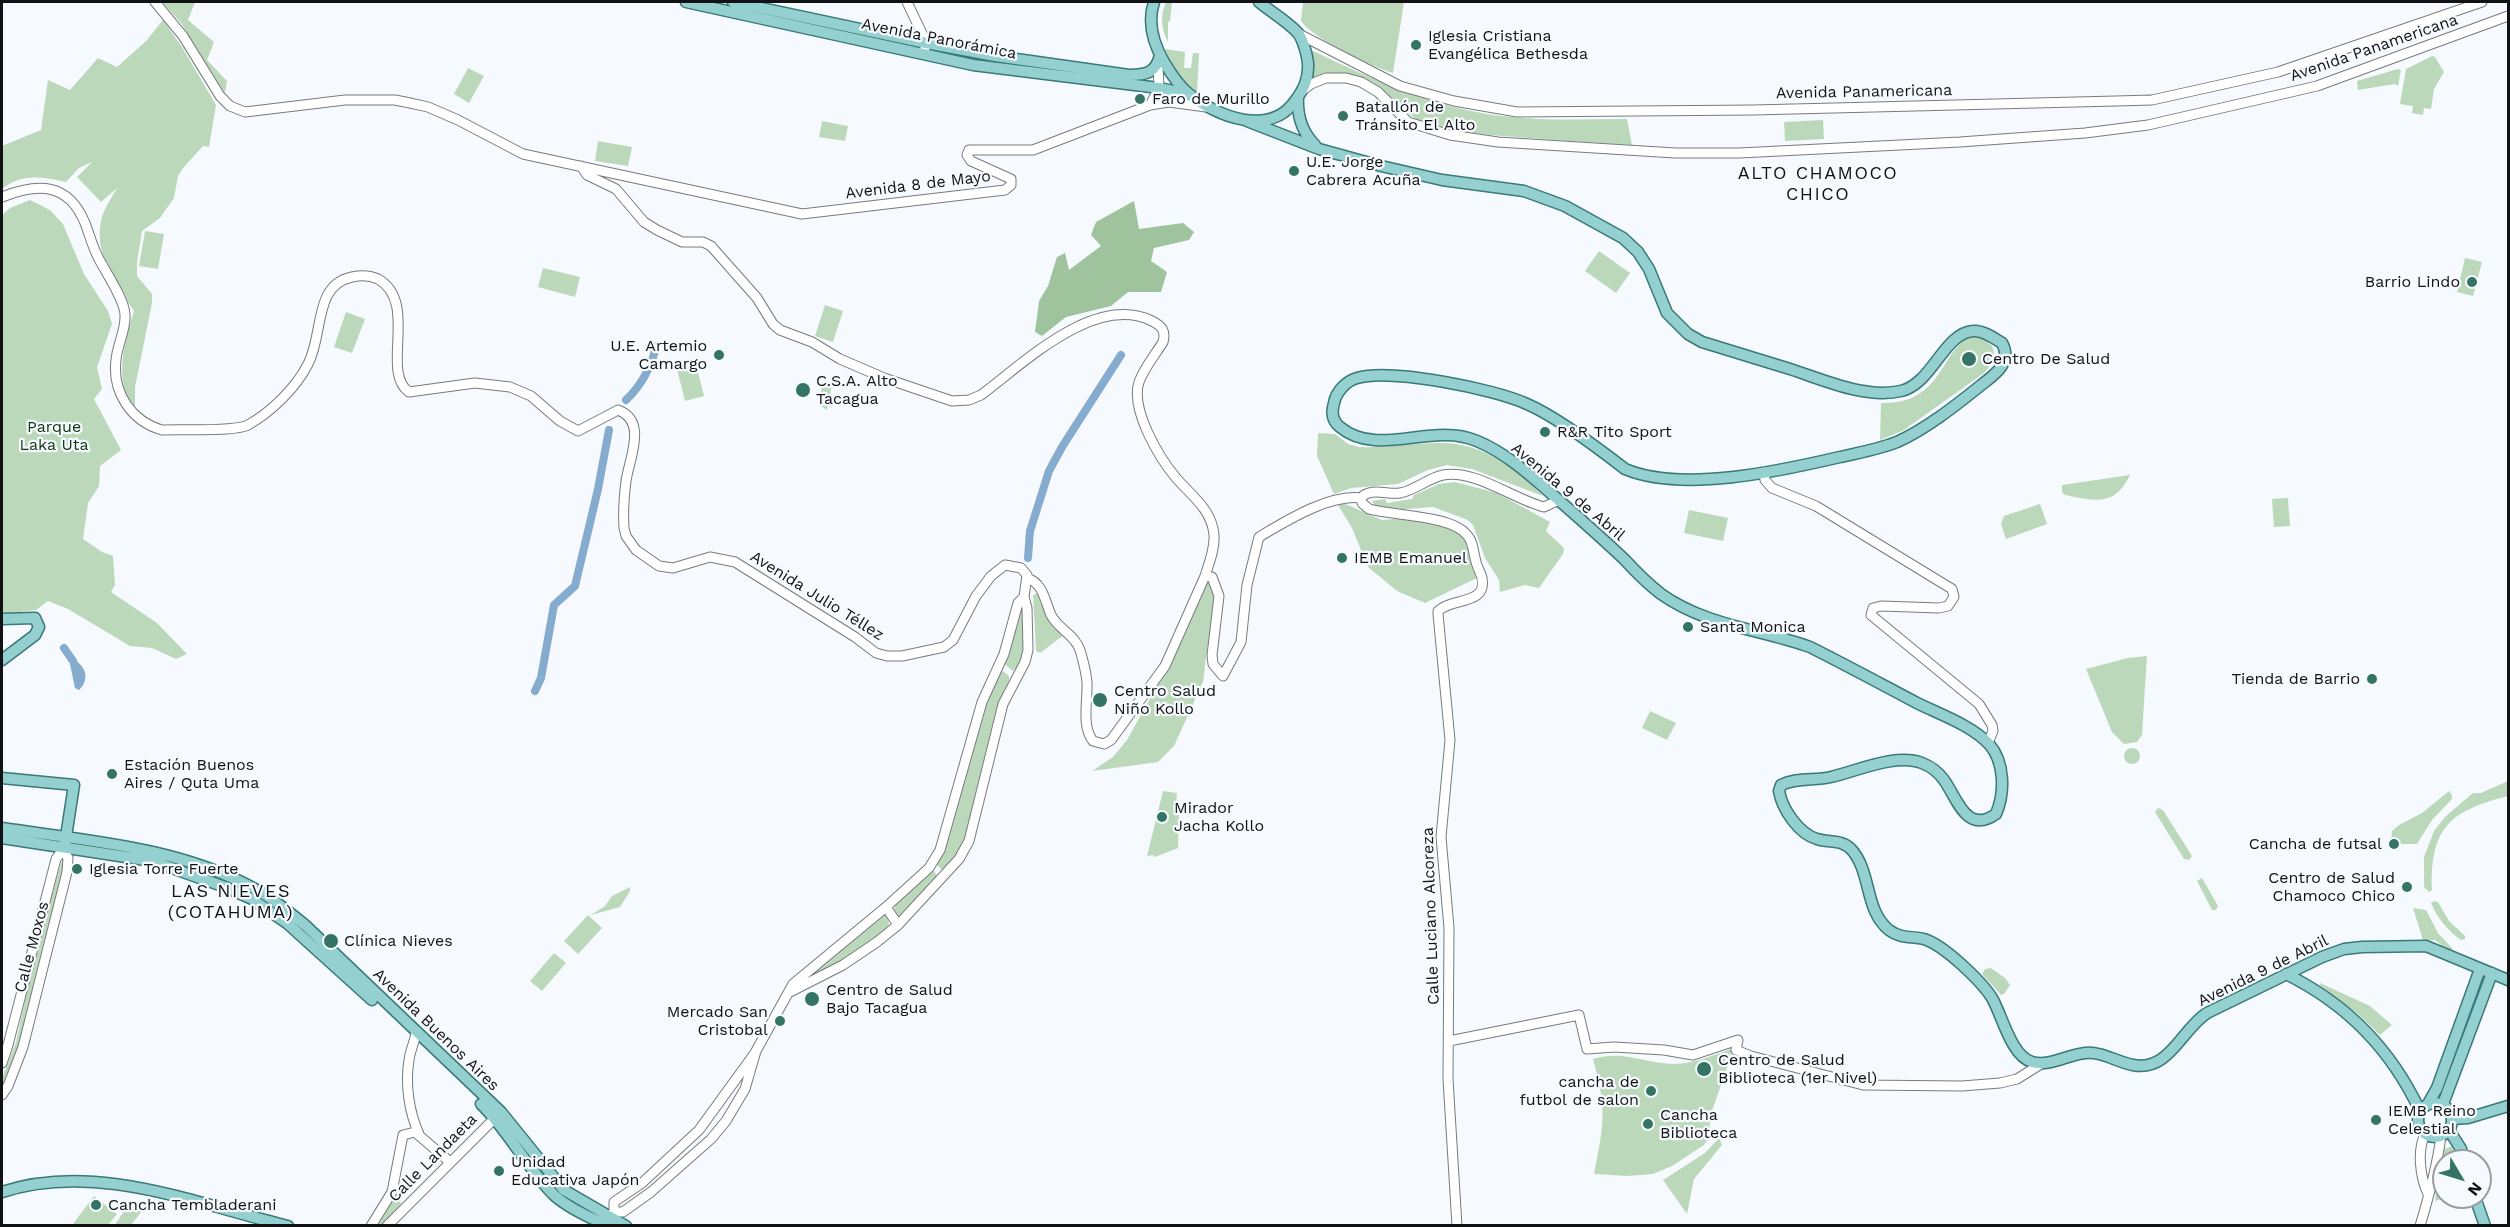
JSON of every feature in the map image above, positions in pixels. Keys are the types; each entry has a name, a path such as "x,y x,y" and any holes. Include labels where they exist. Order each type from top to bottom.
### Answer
{"main road":[{"name":"Avenida Panorámica","path":"686,2 925,49 995,56 1129,75 1144,75 1153,71 1159,60"},
{"name":"Avenida Panorámica","path":"733,2 925,49 973,65 1158,87 1189,94"},
{"path":"1154,2 1150,22 1159,60 1189,94"},
{"name":"Avenida Panamericana","path":"1258,2 1299,34"},
{"path":"1299,34 1308,68 1300,94 1300,122 1308,137 1319,148"},
{"name":"Avenida 9 de Abril","path":"1189,94 1207,106 1319,148 1442,180 1524,191 1565,206 1616,233 1638,252 1649,269 1667,313 1688,334 1702,342 1819,379 1868,392 1894,392 1916,384 1952,342 1972,331 1983,332 2002,343 2005,361 1997,372 1912,434 1877,449 1793,468 1764,472 1678,480 1638,474 1625,469 1538,409 1503,395 1455,384 1371,376 1350,381 1335,396 1332,416 1336,424 1349,435 1371,440 1444,435 1475,440 1507,458 1559,500 1647,583 1680,606 1714,621 1784,637 1810,647 1955,722 1988,743"},
{"path":"1247,121 1267,120 1284,112 1300,94"},
{"path":"2,619 35,618 39,627 35,635 2,660"},
{"path":"1988,743 1999,765 2001,800 1996,814 1984,820 1969,816 1959,808 1944,780 1930,767 1920,762 1903,760 1868,765 1830,778 1792,781 1781,785 1779,791 1788,812 1804,833 1819,840 1840,842 1852,851 1863,873 1875,914 1880,921 1895,935 1932,943 1960,963 1990,995 2017,1051 2024,1059 2041,1064"},
{"path":"2,778 74,785 64,845"},
{"name":"Avenida Buenos Aires","path":"2,828 64,845"},
{"name":"Avenida Buenos Aires","path":"2,838 153,851 207,868 258,890 305,925 498,1115 564,1190 606,1220 626,1226"},
{"name":"Avenida 9 de Abril","path":"2041,1064 2094,1052 2130,1065 2153,1065 2170,1052 2199,1019 2286,974 2343,949 2401,945 2426,946 2508,980"},
{"path":"2480,969 2438,1088 2424,1107 2418,1125 2425,1134 2431,1137 2468,1118 2508,1106"},
{"path":"2443,1104 2492,973"},
{"path":"2286,974 2334,1002 2374,1038 2424,1107"},
{"path":"2424,1107 2435,1102 2443,1104 2450,1110 2447,1128 2461,1149"},
{"path":"2,1192 54,1182 107,1181 288,1226"},
{"path":"2479,1209 2485,1226"}],"street":[{"path":"155,2 183,36 220,96 237,110 254,112 345,100 395,100 428,107 523,154 581,166 587,175 616,189 644,222 682,242 703,242 711,246 757,298 773,324 780,330 812,342 884,378 952,401 969,400 981,395 1051,341 1088,322 1127,313 1142,316 1164,329 1163,342 1138,384 1141,416 1158,452 1177,478 1196,497 1210,520 1215,538 1205,576 1165,666 1111,740 1100,744 1091,739 1087,726 1087,681 1080,648 1054,620 1040,588 1027,578 1024,597 1028,624 1028,651 1025,662 1004,704 969,841 959,859 945,877 898,925 866,951 789,993"},
{"path":"908,2 925,49"},
{"name":"Avenida Panamericana","path":"1299,34 1400,86 1454,100 1517,112 1753,110 2116,101 2152,100 2278,72 2482,2"},
{"name":"Avenida Panamericana","path":"1300,94 1311,84 1326,78 1354,80 1378,92 1408,122 1450,135 1498,142 1675,153 1739,153 1960,142 2085,133 2148,125 2317,86 2508,16"},
{"path":"1150,105 1158,87 1159,60"},
{"name":"Avenida 8 de Mayo","path":"581,166 809,214 1005,190 1011,185 1011,179 971,161 967,155 969,150 1033,150 1150,105 1169,102 1207,106"},
{"name":"Avenida Julio Téllez","path":"2,197 27,188 41,187 60,192 75,204 94,250 126,314 116,358 118,386 127,408 138,418 162,430 235,428 249,425 281,399 301,378 316,345 327,293 333,286 349,277 370,276 379,279 391,294 399,326 397,372 401,384 409,392 475,384 510,387 531,396 560,421 578,430 589,427 618,410 629,417 634,426 635,442 626,481 624,528 626,536 636,550 659,566 673,568 710,557 735,562 855,637 876,653 887,656 902,656 944,647 953,640 976,596 991,576 1005,565 1021,568 1027,578"},
{"path":"1764,472 1765,480 1772,488 1816,506 1952,589 1954,597 1948,606 1939,608 1881,606 1873,608 1871,615 1986,712 1993,731 1988,743"},
{"path":"1205,576 1212,577 1219,596 1212,655 1213,664 1223,676 1241,642 1249,574 1259,537 1297,516 1334,500 1361,498 1368,492 1400,493 1412,490 1444,475 1485,482 1544,507 1559,500"},
{"name":"Calle Luciano Alcoreza","path":"1361,498 1362,503 1369,509 1432,519 1466,533 1471,540 1473,558 1482,576 1480,591 1476,596 1448,604 1438,610 1437,614 1450,740 1441,837 1450,945 1448,1079 1458,1226"},
{"path":"606,1220 614,1202 642,1183 664,1164 711,1114 756,1051 777,1010 797,979 886,907 932,865 940,850 982,702 1004,654 1018,603 1024,597"},
{"name":"Calle Moxos","path":"2,1063 56,859 64,845"},
{"name":"Calle Moxos","path":"2,1095 8,1086 23,1047 43,960 68,872 68,858 64,845"},
{"path":"932,865 945,877"},
{"path":"886,907 898,925"},
{"path":"1449,1041 1579,1015 1587,1049 1614,1047 1664,1050 1693,1055 1737,1045 1841,1082 1863,1085 1962,1086 2000,1083 2018,1079 2041,1064"},
{"path":"416,1036 409,1058 408,1084 413,1119 419,1134"},
{"path":"606,1220 623,1212 651,1192 711,1139 745,1089 756,1051"},
{"name":"Calle Landaeta","path":"387,1226 498,1115"},
{"path":"2420,1226 2447,1128"},
{"path":"371,1226 392,1192 403,1135 411,1131 419,1134 450,1162"},
{"path":"2425,1134 2421,1146 2422,1170 2423,1183 2428,1194"},
{"path":"684,1145 694,1154"},
{"path":"664,1164 673,1174"},
{"path":"642,1183 651,1192"}],"green space":[{"path":"162,2 195,2 188,20 214,42 207,60 227,81 225,93 181,23"},
{"path":"1166,2 1172,2 1168,22 1168,42 1162,22"},
{"path":"1303,2 1404,2 1393,73 1371,65 1318,36 1301,21"},
{"path":"163,20 182,47 216,105 209,147 203,146 183,168 178,176 174,198 160,218 142,231 137,276 152,294 152,303 135,387 135,407 128,397 122,373 124,347 134,311 107,267 100,243 102,217 117,188 101,202 77,177 92,162 79,168 66,182 25,178 2,189 2,146 41,130 48,80 70,90 98,58 117,67 146,41"},
{"path":"1165,49 1185,52 1184,68 1191,68 1193,53 1199,53 1197,94 1179,77"},
{"path":"1311,50 1383,83 1458,108 1525,118 1627,119 1632,145 1490,135 1438,128 1414,118 1383,90 1365,78 1334,74 1310,80"},
{"path":"2432,56 2444,72 2434,89 2431,109 2424,108 2423,115 2412,113 2413,106 2400,104 2406,69"},
{"path":"468,68 484,76 469,103 454,94"},
{"path":"2401,70 2398,86 2395,84 2358,90 2357,81"},
{"path":"1823,120 1824,139 1785,141 1784,122"},
{"path":"822,121 848,126 845,141 819,137"},
{"path":"598,141 632,147 628,166 595,161"},
{"name":"Parque Laka Uta","path":"30,200 50,210 63,224 84,274 108,311 112,324 97,367 102,389 94,399 121,450 100,466 99,486 88,503 83,539 102,552 113,556 115,585 111,592 157,623 187,654 176,659 152,648 130,646 68,609 48,601 36,610 2,614 2,215 10,208"},
{"path":"1134,201 1139,229 1183,223 1194,232 1189,240 1154,248 1151,261 1167,272 1161,292 1128,292 1111,306 1066,317 1042,336 1035,332 1039,301 1048,286 1057,257 1065,253 1069,270 1101,246 1091,235 1096,222"},
{"path":"145,231 164,234 158,269 139,266"},
{"path":"1599,251 1630,273 1616,293 1585,271"},
{"path":"2465,258 2482,262 2473,296 2457,292"},
{"path":"543,268 580,277 575,297 538,287"},
{"path":"825,305 843,311 833,342 815,336"},
{"path":"346,312 365,319 352,353 334,347"},
{"path":"1977,336 1992,346 1994,354 1993,360 1984,373 1904,430 1880,440 1881,403 1903,401 1919,394 1931,384 1956,348 1965,340"},
{"path":"696,364 704,396 685,401 677,369"},
{"path":"823,382 828,386 832,384 827,410 818,404"},
{"path":"1318,433 1335,434 1348,444 1359,447 1438,443 1469,447 1509,466 1543,496 1472,469 1447,465 1428,470 1398,484 1351,488 1334,494 1317,456"},
{"path":"2130,475 2118,492 2103,499 2076,497 2065,495 2062,492 2062,485"},
{"path":"1455,482 1497,493 1550,522 1546,531 1564,548 1563,554 1539,588 1525,585 1500,592 1499,580 1485,558 1473,525 1468,520 1433,507 1394,510 1375,506 1372,501 1385,499 1387,503 1412,499 1414,495 1439,484"},
{"path":"2288,498 2290,526 2274,527 2272,499"},
{"path":"1341,502 1382,520 1415,517 1462,525 1480,572 1477,578 1425,603 1397,591 1368,567 1352,528 1338,505"},
{"path":"2040,504 2047,524 2006,539 2001,524 2004,516"},
{"path":"1689,510 1728,518 1723,541 1684,533"},
{"path":"1210,580 1213,586 1213,605 1203,682 1174,746 1158,762 1092,771 1113,757 1127,740 1171,661 1186,622 1205,589 1206,582"},
{"path":"1038,593 1053,628 1064,635 1040,653 1036,651 1033,595"},
{"path":"1021,608 1023,608 1024,650 1022,658 1013,671 1002,662"},
{"path":"2147,656 2142,735 2137,742 2124,744 2112,732 2086,669 2128,658"},
{"path":"1000,669 1009,676 1009,681 1000,700 967,835 950,866 943,871 936,864 943,853 957,809 987,694"},
{"path":"1650,711 1676,723 1667,740 1642,728"},
{"path":"2129,748 2135,748 2140,756 2138,762 2129,764 2124,759 2124,753"},
{"path":"2508,781 2508,796 2471,808 2448,825 2435,851 2432,890 2429,892 2424,887 2424,857 2434,831 2445,817 2473,793 2481,793"},
{"path":"1163,791 1177,793 1178,848 1155,857 1147,856"},
{"path":"2449,791 2452,799 2432,820 2417,844 2391,844 2392,831 2422,813"},
{"path":"2158,808 2163,810 2192,856 2189,860 2184,859 2155,812"},
{"path":"62,860 66,861 22,1035 2,1089 2,1078 16,1042 36,951"},
{"path":"933,869 937,876 898,917 894,914 895,905"},
{"path":"2202,878 2218,906 2216,910 2212,910 2197,881"},
{"path":"630,887 620,907 591,915 605,906 612,896"},
{"path":"2438,902 2449,921 2465,936 2465,939 2461,940 2443,924 2431,903"},
{"path":"2413,908 2426,910 2438,933 2452,948 2452,951 2435,940 2423,940"},
{"path":"884,914 887,915 889,925 875,941 800,984"},
{"path":"588,915 602,928 578,954 564,941"},
{"path":"554,953 566,963 542,991 530,981"},
{"path":"1991,968 2005,978 2010,985 2004,994 2001,995 1982,974 1985,969"},
{"path":"2320,983 2370,1006 2392,1025 2380,1035"},
{"path":"1731,1049 1730,1059 1711,1114 1708,1139 1704,1145 1672,1166 1653,1174 1627,1176 1594,1174 1603,1116 1593,1059 1614,1056 1679,1064"},
{"path":"1719,1138 1722,1145 1694,1179 1687,1214 1663,1180 1705,1153"},
{"name":"Cancha Tembladerani","path":"94,1196 117,1214 108,1225 72,1225"},
{"path":"396,1198 401,1202 400,1205 382,1225 378,1226 390,1199"},
{"name":"Cancha Tembladerani","path":"130,1202 142,1211 131,1225 115,1225"}],"water":[{"path":"75,660 85,674 84,682 79,690 75,688 70,664"}],"waterway":[{"path":"626,400 645,375 656,346"},
{"path":"1028,558 1030,531 1049,471 1121,355"},
{"path":"535,691 541,678 554,605 575,586 598,489 609,430"},
{"path":"64,648 73,661"}],"place":[{"name":"Iglesia Cristiana Evangélica Bethesda","path":"1416,45"},
{"name":"Faro de Murillo","path":"1140,99"},
{"name":"Batallón de Tránsito El Alto","path":"1343,116"},
{"name":"U.E. Jorge Cabrera Acuña","path":"1294,171"},
{"name":"Barrio Lindo","path":"2472,282"},
{"name":"U.E. Artemio Camargo","path":"719,355"},
{"name":"Centro De Salud","path":"1969,359"},
{"name":"C.S.A. Alto Tacagua","path":"803,390"},
{"name":"R&R Tito Sport","path":"1545,432"},
{"name":"IEMB Emanuel","path":"1342,558"},
{"name":"Santa Monica","path":"1688,627"},
{"name":"Tienda de Barrio","path":"2372,679"},
{"name":"Centro Salud Niño Kollo","path":"1100,700"},
{"name":"Estación Buenos Aires / Quta Uma","path":"112,774"},
{"name":"Mirador Jacha Kollo","path":"1162,817"},
{"name":"Cancha de futsal","path":"2394,844"},
{"name":"Iglesia Torre Fuerte","path":"77,869"},
{"name":"Centro de Salud Chamoco Chico","path":"2407,887"},
{"name":"Clínica Nieves","path":"331,941"},
{"name":"Centro de Salud Bajo Tacagua","path":"812,999"},
{"name":"Mercado San Cristobal","path":"780,1021"},
{"name":"Centro de Salud Biblioteca (1er Nivel)","path":"1704,1069"},
{"name":"cancha de futbol de salon","path":"1651,1091"},
{"name":"IEMB Reino Celestial","path":"2376,1120"},
{"name":"Cancha Biblioteca","path":"1648,1124"},
{"name":"Unidad Educativa Japón","path":"499,1171"},
{"name":"Cancha Tembladerani","path":"96,1205"}],"district":[{"name":"ALTO CHAMOCO CHICO","path":"1818,184"},
{"name":"LAS NIEVES (COTAHUMA)","path":"231,902"}]}
